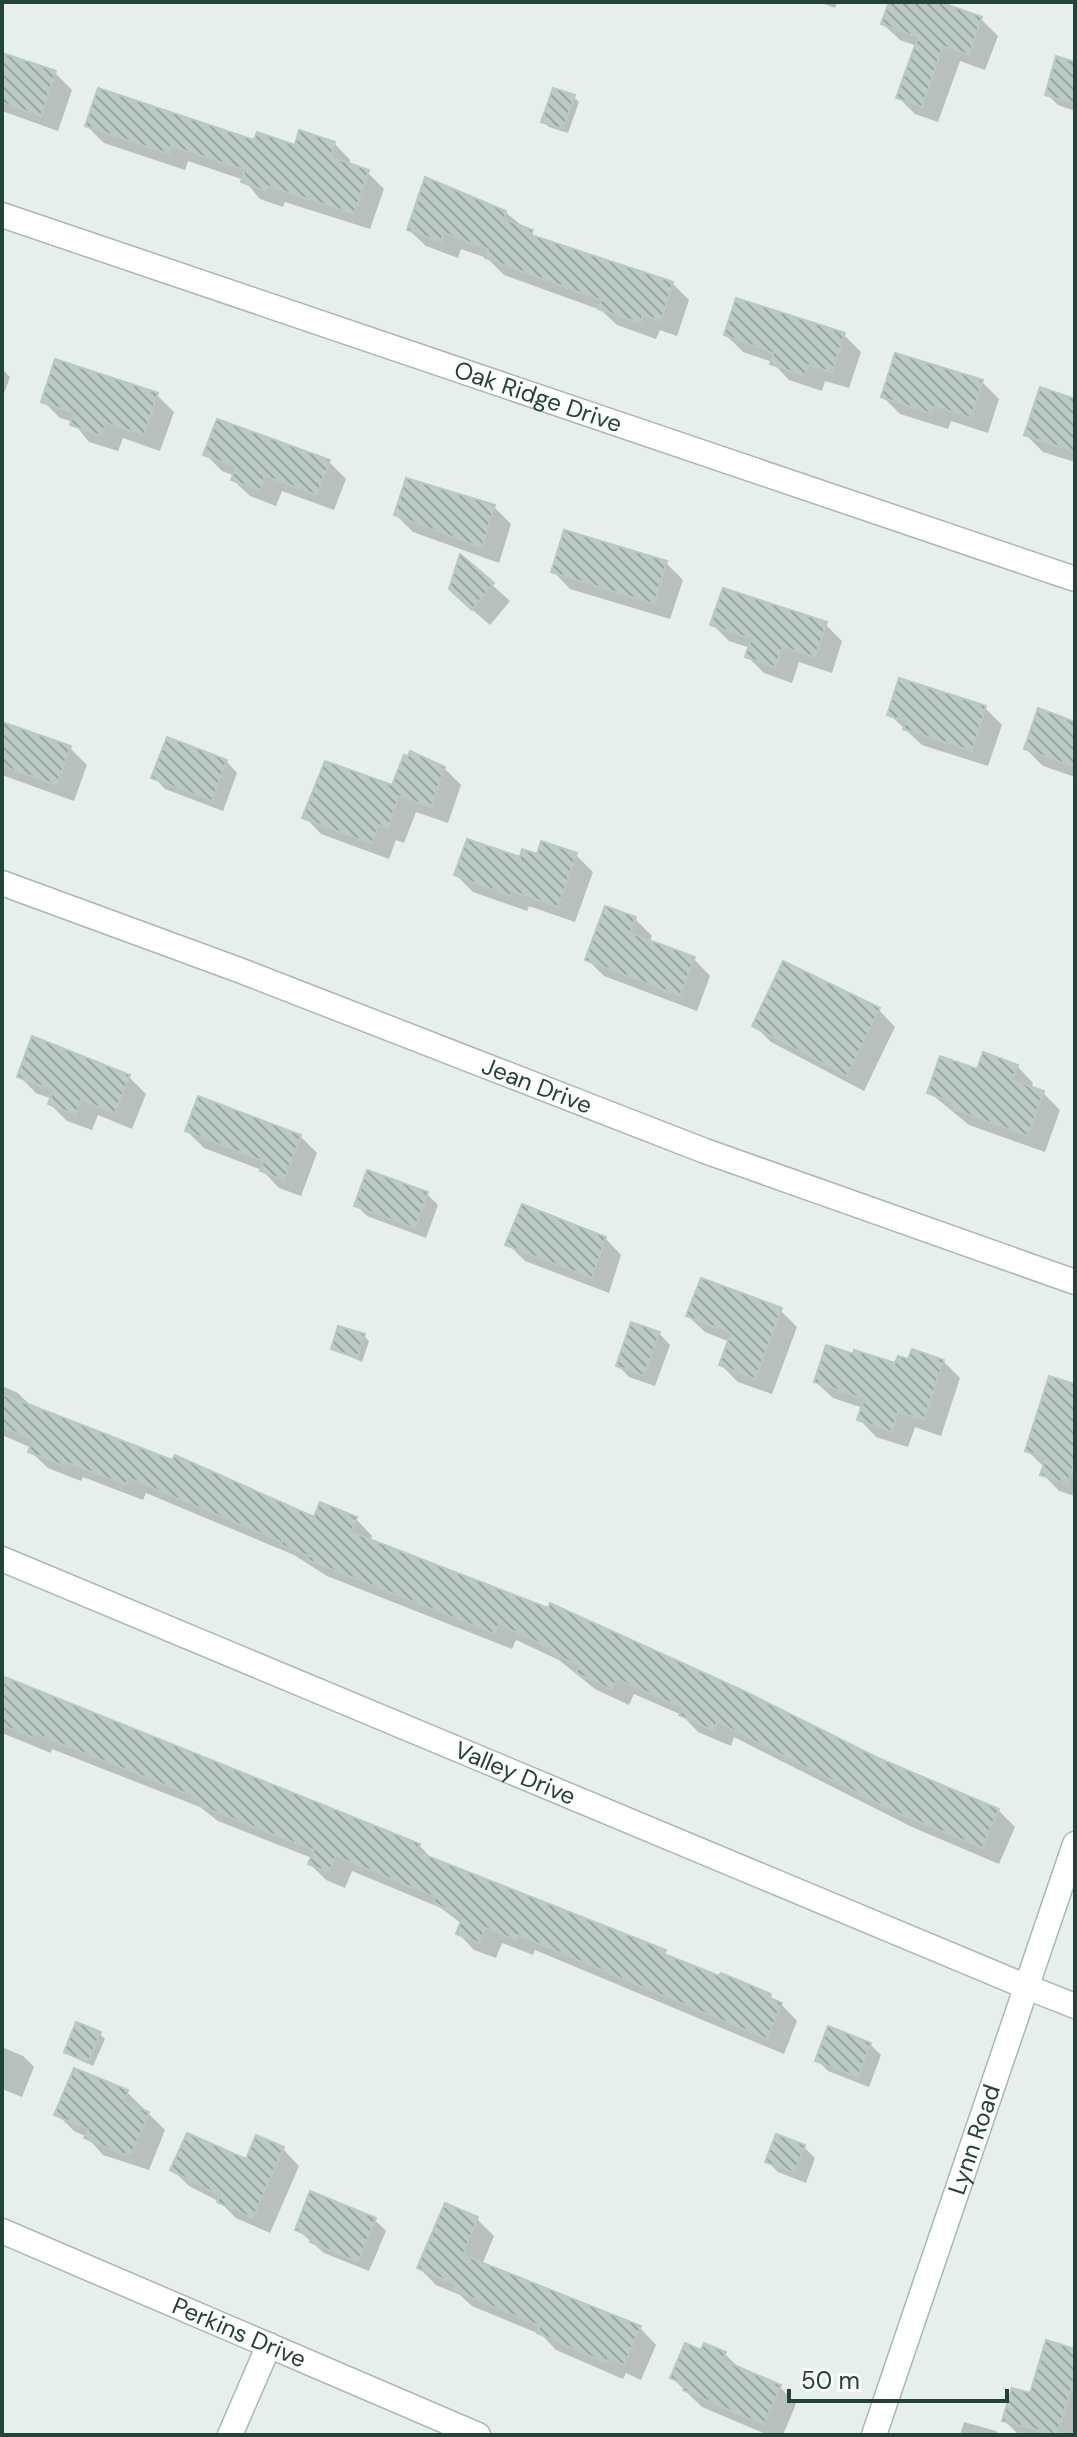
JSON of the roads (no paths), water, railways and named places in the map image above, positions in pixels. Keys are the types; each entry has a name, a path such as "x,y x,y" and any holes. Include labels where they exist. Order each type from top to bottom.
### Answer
{"street":[{"name":"Oak Ridge Drive","path":"2,215 1075,579"},
{"name":"Jean Drive","path":"2,883 239,970 705,1151 1075,1282"},
{"name":"Valley Drive","path":"2,1559 1075,2006"},
{"name":"Lynn Road","path":"874,2435 1075,1844"},
{"name":"Perkins Drive","path":"2,2231 478,2435"},
{"path":"230,2435 269,2345"}]}
